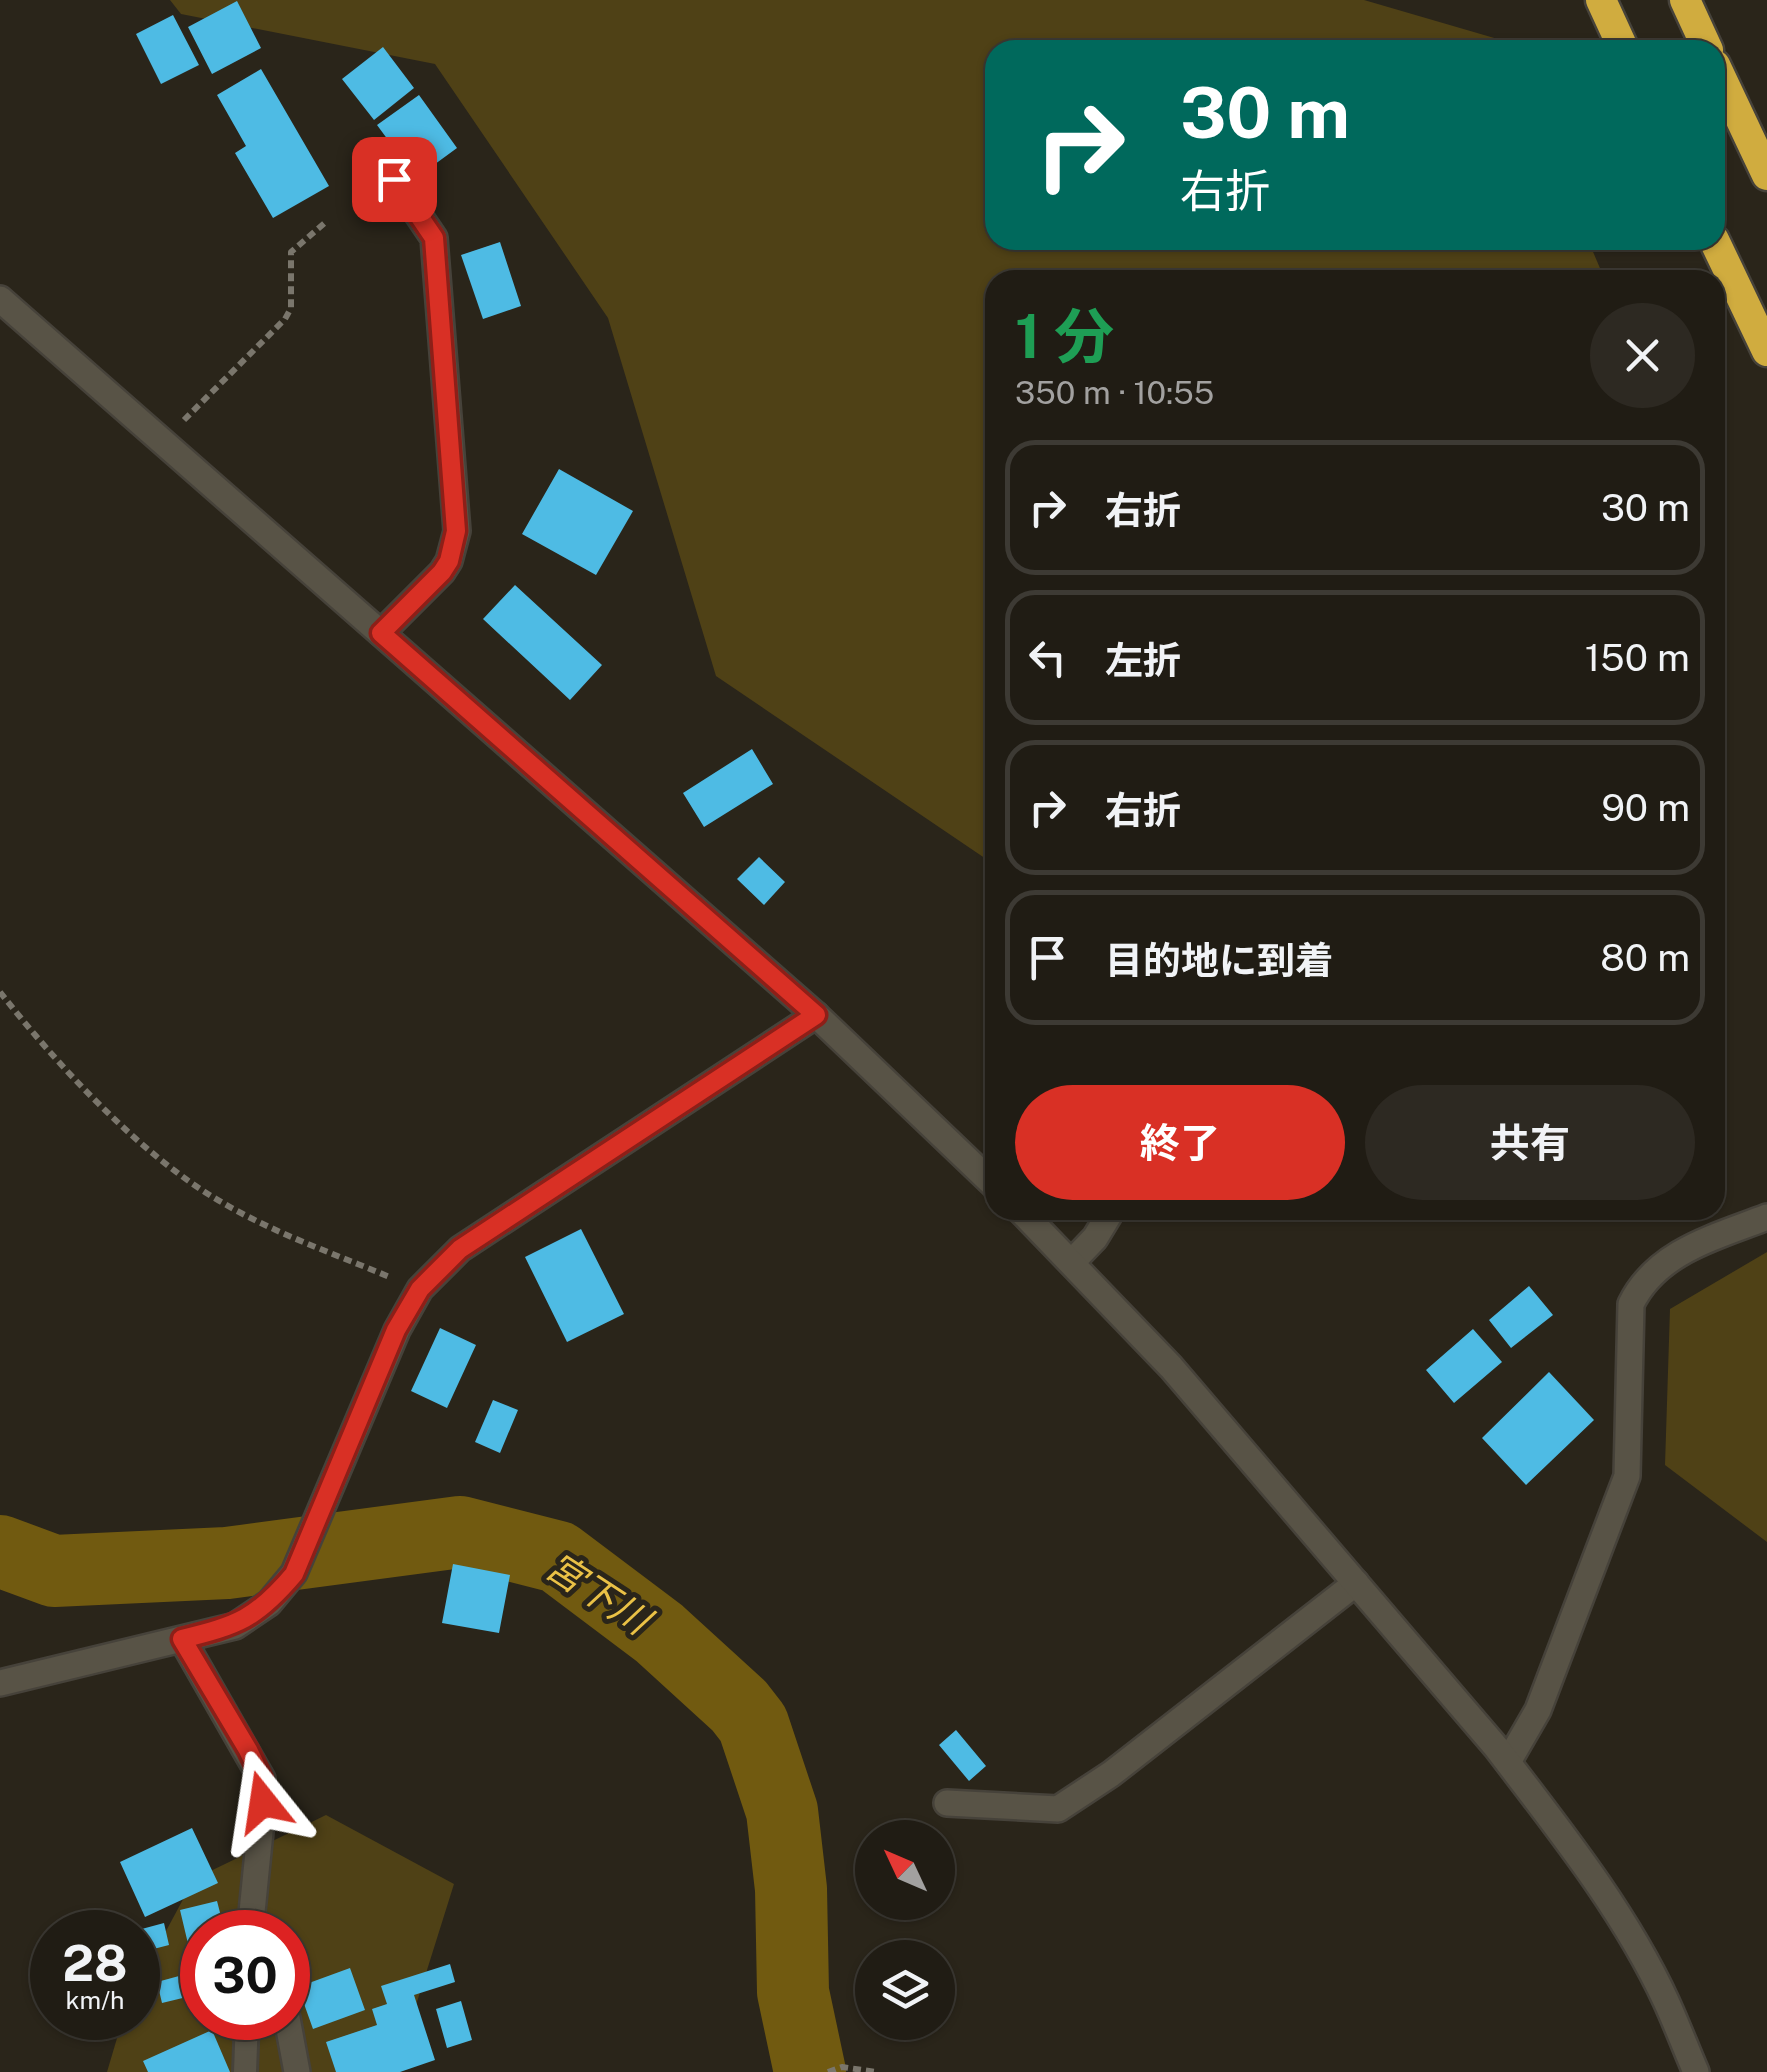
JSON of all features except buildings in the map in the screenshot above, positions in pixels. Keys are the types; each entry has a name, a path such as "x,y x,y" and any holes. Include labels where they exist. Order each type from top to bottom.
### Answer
{"highway":[{"path":"1601,0 1619,40"},
{"path":"1684,0 1703,40"},
{"path":"1725,85 1767,175"},
{"path":"1719,250 1767,351"}],"street":[{"path":"381,633 442,572 449,561 456,531 434,238 394,179"},
{"path":"0,298 816,1015 985,1176"},
{"path":"0,1683 235,1626 269,1603 294,1574 396,1330 420,1289 460,1249 816,1015"},
{"path":"1508,1762 1538,1710 1627,1476 1631,1304 1640,1286 1680,1252 1767,1216"},
{"path":"1030,1220 1171,1367 1508,1762 1615,1913 1665,1998 1696,2072"},
{"path":"1072,1262 1106,1220"},
{"path":"947,1804 1058,1809 1112,1774 1356,1583"},
{"path":"182,1639 262,1779 252,1910"},
{"path":"290,2040 297,2072"}],"lane":[{"path":"245,2072 246,2040"}],"path":[{"path":"162,441 285,319 291,308 291,252 327,221"},
{"path":"0,992 31,1031 138,1140 218,1200 260,1223 420,1289"},
{"path":"828,2072 842,2066 876,2072"}],"shaded area":[{"path":"170,0 1364,0 1501,40 985,40 985,250 1592,250 1601,270 985,270 985,858 716,676 608,318 435,64 181,14"},
{"path":"1767,1252 1767,1542 1665,1465 1670,1309"},
{"path":"326,1815 454,1884 395,2072 107,2072 116,2040 160,2040 160,1942 194,1879"}],"waterway":[{"name":"宮下川","path":"0,1551 54,1571 227,1563 460,1532 558,1557 659,1633 739,1706 753,1724 782,1811 791,1889 793,1992 810,2072"}],"route":[{"path":"263,1802 262,1779 248,1750 182,1639 235,1626 269,1603 294,1574 396,1330 420,1289 460,1249 816,1015 381,633 442,572 449,561 456,531 434,238 394,179"}]}
